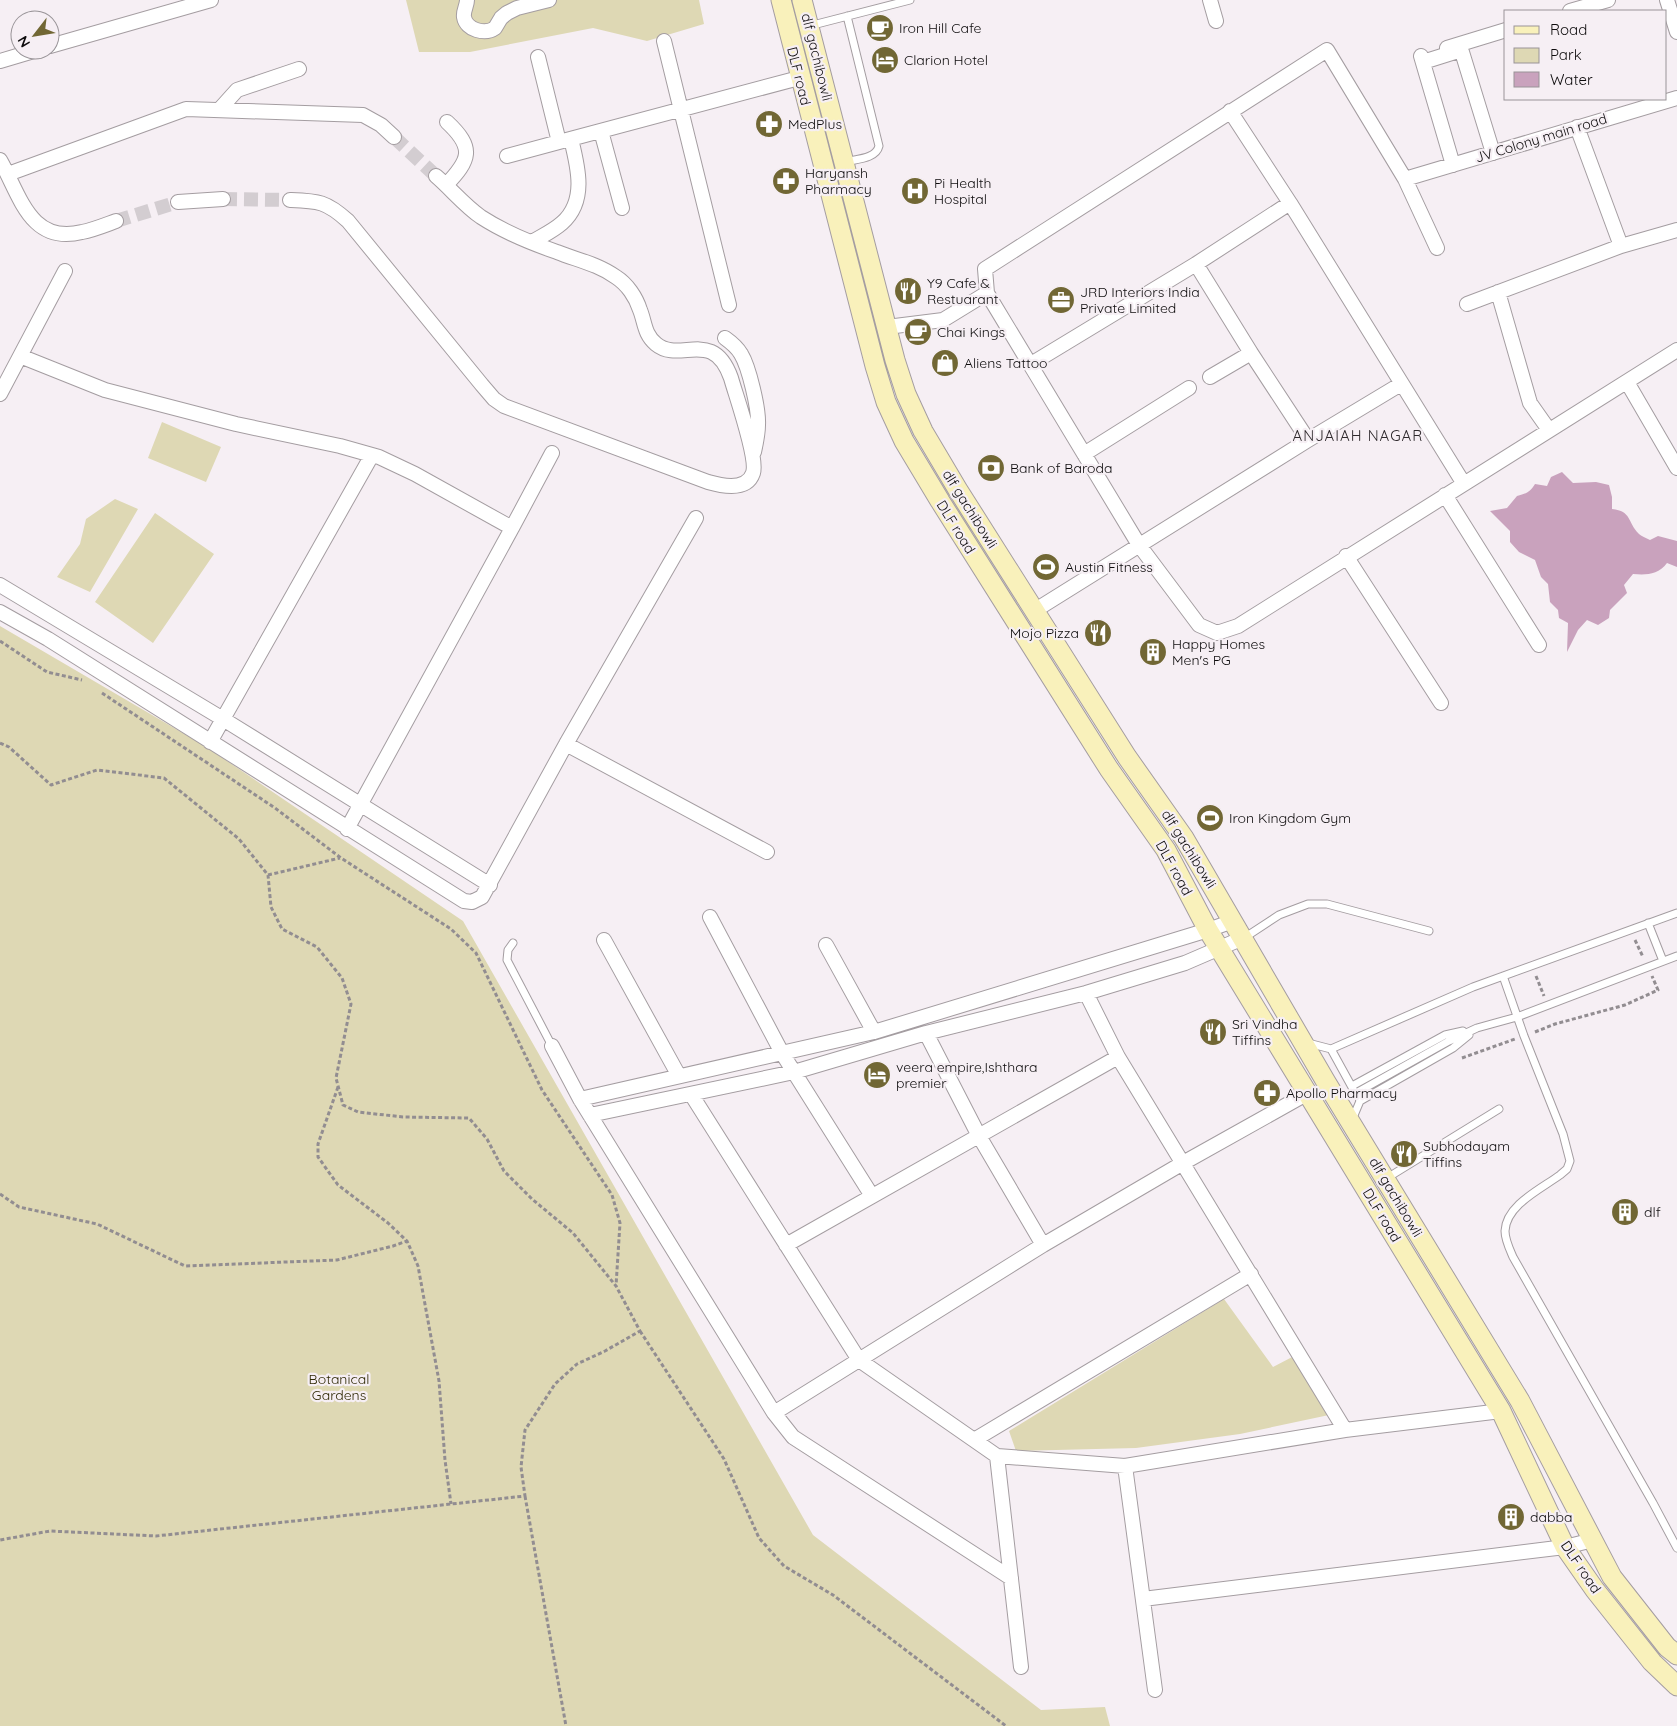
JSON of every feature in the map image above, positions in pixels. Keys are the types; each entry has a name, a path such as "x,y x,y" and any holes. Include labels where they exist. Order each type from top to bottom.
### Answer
{"main road":[{"name":"DLF road","path":"781,0 799,78 875,366 886,402 904,441 1109,769 1166,850 1208,930 1501,1411 1565,1547 1595,1590 1652,1662 1677,1686"},
{"name":"dlf gachibowli","path":"802,0 895,360 906,394 923,431 963,498 1127,757 1184,838 1384,1179 1520,1401 1612,1577 1667,1647 1677,1655"}],"street":[{"path":"60,43 211,0"},
{"path":"467,0 464,13 465,21 471,27 484,32 495,28 501,18 510,11 549,0"},
{"path":"1210,0 1216,21"},
{"path":"1573,10 1608,0"},
{"path":"1667,0 1677,32"},
{"path":"1420,58 1504,31"},
{"path":"664,41 729,304"},
{"path":"1437,248 1406,179 1326,50 985,269 987,293 1139,545 1199,625 1217,634 1238,626 1346,556 1677,350"},
{"path":"1420,58 1458,51 1462,52 1493,153"},
{"path":"532,242 561,224 567,218 575,206 578,197 579,174 565,141 538,58"},
{"path":"1420,58 1453,165"},
{"path":"219,110 237,90 299,69"},
{"path":"507,156 799,78"},
{"name":"JV Colony main road","path":"1406,179 1677,98"},
{"path":"8,174 186,109 362,115 381,125 394,137"},
{"path":"1230,111 1290,203 1464,484"},
{"path":"447,122 461,136 467,151 467,158 457,174 441,181 480,216 509,232 558,253 590,263 618,278 636,300 648,334 656,344 672,349 704,349 721,359 727,367 731,378 753,458"},
{"path":"1577,127 1621,246"},
{"path":"601,131 622,208"},
{"path":"0,160 28,214 49,231 64,234 81,233 116,222"},
{"path":"178,202 223,199"},
{"path":"290,200 318,201 330,206 348,221 482,385 494,399 504,406 720,485 731,486 748,480 753,474 753,458 758,424 755,400 742,356 735,345 724,338"},
{"path":"1030,364 1196,264 1290,203"},
{"path":"1468,304 1621,246 1677,230"},
{"path":"1196,264 1308,440"},
{"path":"0,394 66,271"},
{"path":"1498,292 1530,403 1549,430"},
{"path":"887,327 943,320 987,293"},
{"path":"1210,378 1251,353"},
{"path":"20,356 105,390 227,422 340,446 372,456 415,474 512,528"},
{"path":"1627,382 1677,468"},
{"path":"1034,611 1401,384"},
{"path":"1084,454 1189,388"},
{"path":"347,829 552,453"},
{"path":"210,742 372,456"},
{"path":"1445,495 1539,645"},
{"path":"0,612 48,640 464,901 472,902 482,897 490,885 566,744 696,518"},
{"path":"1346,556 1441,703"},
{"path":"0,585 223,719 490,885"},
{"path":"566,744 767,852"},
{"path":"710,917 782,1053 872,1196"},
{"path":"580,1099 874,1032 1208,930 1233,920"},
{"path":"590,1115 794,1072 926,1034 1086,993 1185,963 1243,938"},
{"path":"604,940 679,1076"},
{"path":"826,945 874,1032"},
{"path":"1086,993 1118,1057 1345,1430"},
{"path":"926,1034 979,1136 1043,1245"},
{"path":"552,1046 580,1099 774,1413 793,1438 1011,1578"},
{"path":"786,1244 1118,1057"},
{"path":"774,1413 1043,1245 1308,1093"},
{"path":"691,1094 859,1360 997,1456 1125,1466 1345,1430 1501,1411"},
{"path":"974,1440 1251,1274"},
{"path":"997,1456 1020,1667"},
{"path":"1125,1466 1155,1690"},
{"path":"1143,1599 1565,1547 1593,1540"}],"lane":[{"path":"809,26 910,0"},
{"path":"843,162 874,155 879,150 847,16"},
{"path":"1243,938 1279,915 1308,904 1327,904 1429,931"},
{"path":"1303,1041 1331,1049 1473,987 1677,913"},
{"path":"1648,923 1663,961"},
{"path":"513,943 508,950 507,960 552,1046"},
{"path":"1354,1090 1476,1029 1517,1017 1677,956"},
{"path":"1503,976 1563,1134 1570,1161 1567,1169 1560,1175 1514,1208 1506,1220 1505,1234 1513,1257 1677,1548"},
{"path":"1350,1122 1360,1101 1453,1048 1476,1029"},
{"path":"1331,1049 1360,1101"},
{"path":"1384,1179 1499,1109"}],"path":[{"path":"0,640 47,672 82,680"},
{"path":"98,691 275,808 341,858 451,929 476,953 542,1090 612,1195 620,1223 616,1286"},
{"path":"0,743 9,747 51,785 97,770 164,778 239,838 268,875 271,908 282,929 317,947 342,978 351,1004 336,1078 343,1105 358,1112 403,1117 469,1118 487,1139 504,1172 532,1199 573,1233 616,1286 640,1331 724,1459 759,1538 784,1566 832,1595 1006,1726"},
{"path":"268,875 341,858"},
{"path":"1532,965 1555,1024"},
{"path":"338,1086 318,1144 318,1157 338,1185 388,1223 407,1241 418,1266 439,1382 445,1460 451,1504"},
{"path":"0,1194 19,1207 97,1224 185,1266 337,1260 407,1241"},
{"path":"566,1726 525,1496 521,1467 525,1430 555,1384 577,1364 640,1331"},
{"path":"0,1540 50,1531 156,1536 525,1496"}],"green space":[{"path":"406,0 699,0 704,24 647,41 593,28 470,52 419,52"},
{"path":"162,422 221,447 206,482 148,458"},
{"path":"115,499 138,509 90,592 57,577 80,544 86,519"},
{"path":"155,513 214,554 153,643 95,602"},
{"name":"Botanical Gardens","path":"0,626 205,746 463,921 813,1535 1041,1710 1105,1707 1110,1726 0,1726"},
{"path":"1224,1299 1273,1367 1296,1355 1329,1415 1240,1434 1136,1448 1016,1451 1009,1431"}],"water":[{"path":"1562,472 1573,483 1596,482 1609,485 1612,509 1623,512 1641,536 1650,540 1658,536 1677,541 1677,567 1667,563 1656,572 1633,574 1624,585 1627,593 1610,610 1609,618 1598,625 1587,620 1578,630 1567,652 1568,623 1559,618 1558,610 1550,602 1548,584 1541,577 1535,560 1519,552 1510,542 1510,531 1490,511 1507,508 1517,496 1528,492 1535,484 1547,486 1551,477"}],"tunnel":[{"path":"394,137 436,176"},
{"path":"223,199 290,200"},
{"path":"116,221 178,202"}],"place":[{"name":"Iron Hill Cafe","path":"880,28"},
{"name":"Clarion Hotel","path":"885,60"},
{"name":"MedPlus","path":"769,124"},
{"name":"Haryansh Pharmacy","path":"786,181"},
{"name":"Pi Health Hospital","path":"915,191"},
{"name":"Y9 Cafe & Restuarant","path":"908,291"},
{"name":"JRD Interiors India Private Limited","path":"1061,300"},
{"name":"Chai Kings","path":"918,332"},
{"name":"Aliens Tattoo","path":"945,363"},
{"name":"Bank of Baroda","path":"991,468"},
{"name":"Austin Fitness","path":"1046,567"},
{"name":"Mojo Pizza","path":"1098,633"},
{"name":"Happy Homes Men's PG","path":"1153,652"},
{"name":"Iron Kingdom Gym","path":"1210,818"},
{"name":"Sri Vindha Tiffins","path":"1213,1032"},
{"name":"veera empire,Ishthara premier","path":"877,1075"},
{"name":"Apollo Pharmacy","path":"1267,1093"},
{"name":"Subhodayam Tiffins","path":"1404,1154"},
{"name":"dlf","path":"1625,1212"},
{"name":"dabba","path":"1511,1517"}],"district":[{"name":"ANJAIAH NAGAR","path":"1358,435"}]}
